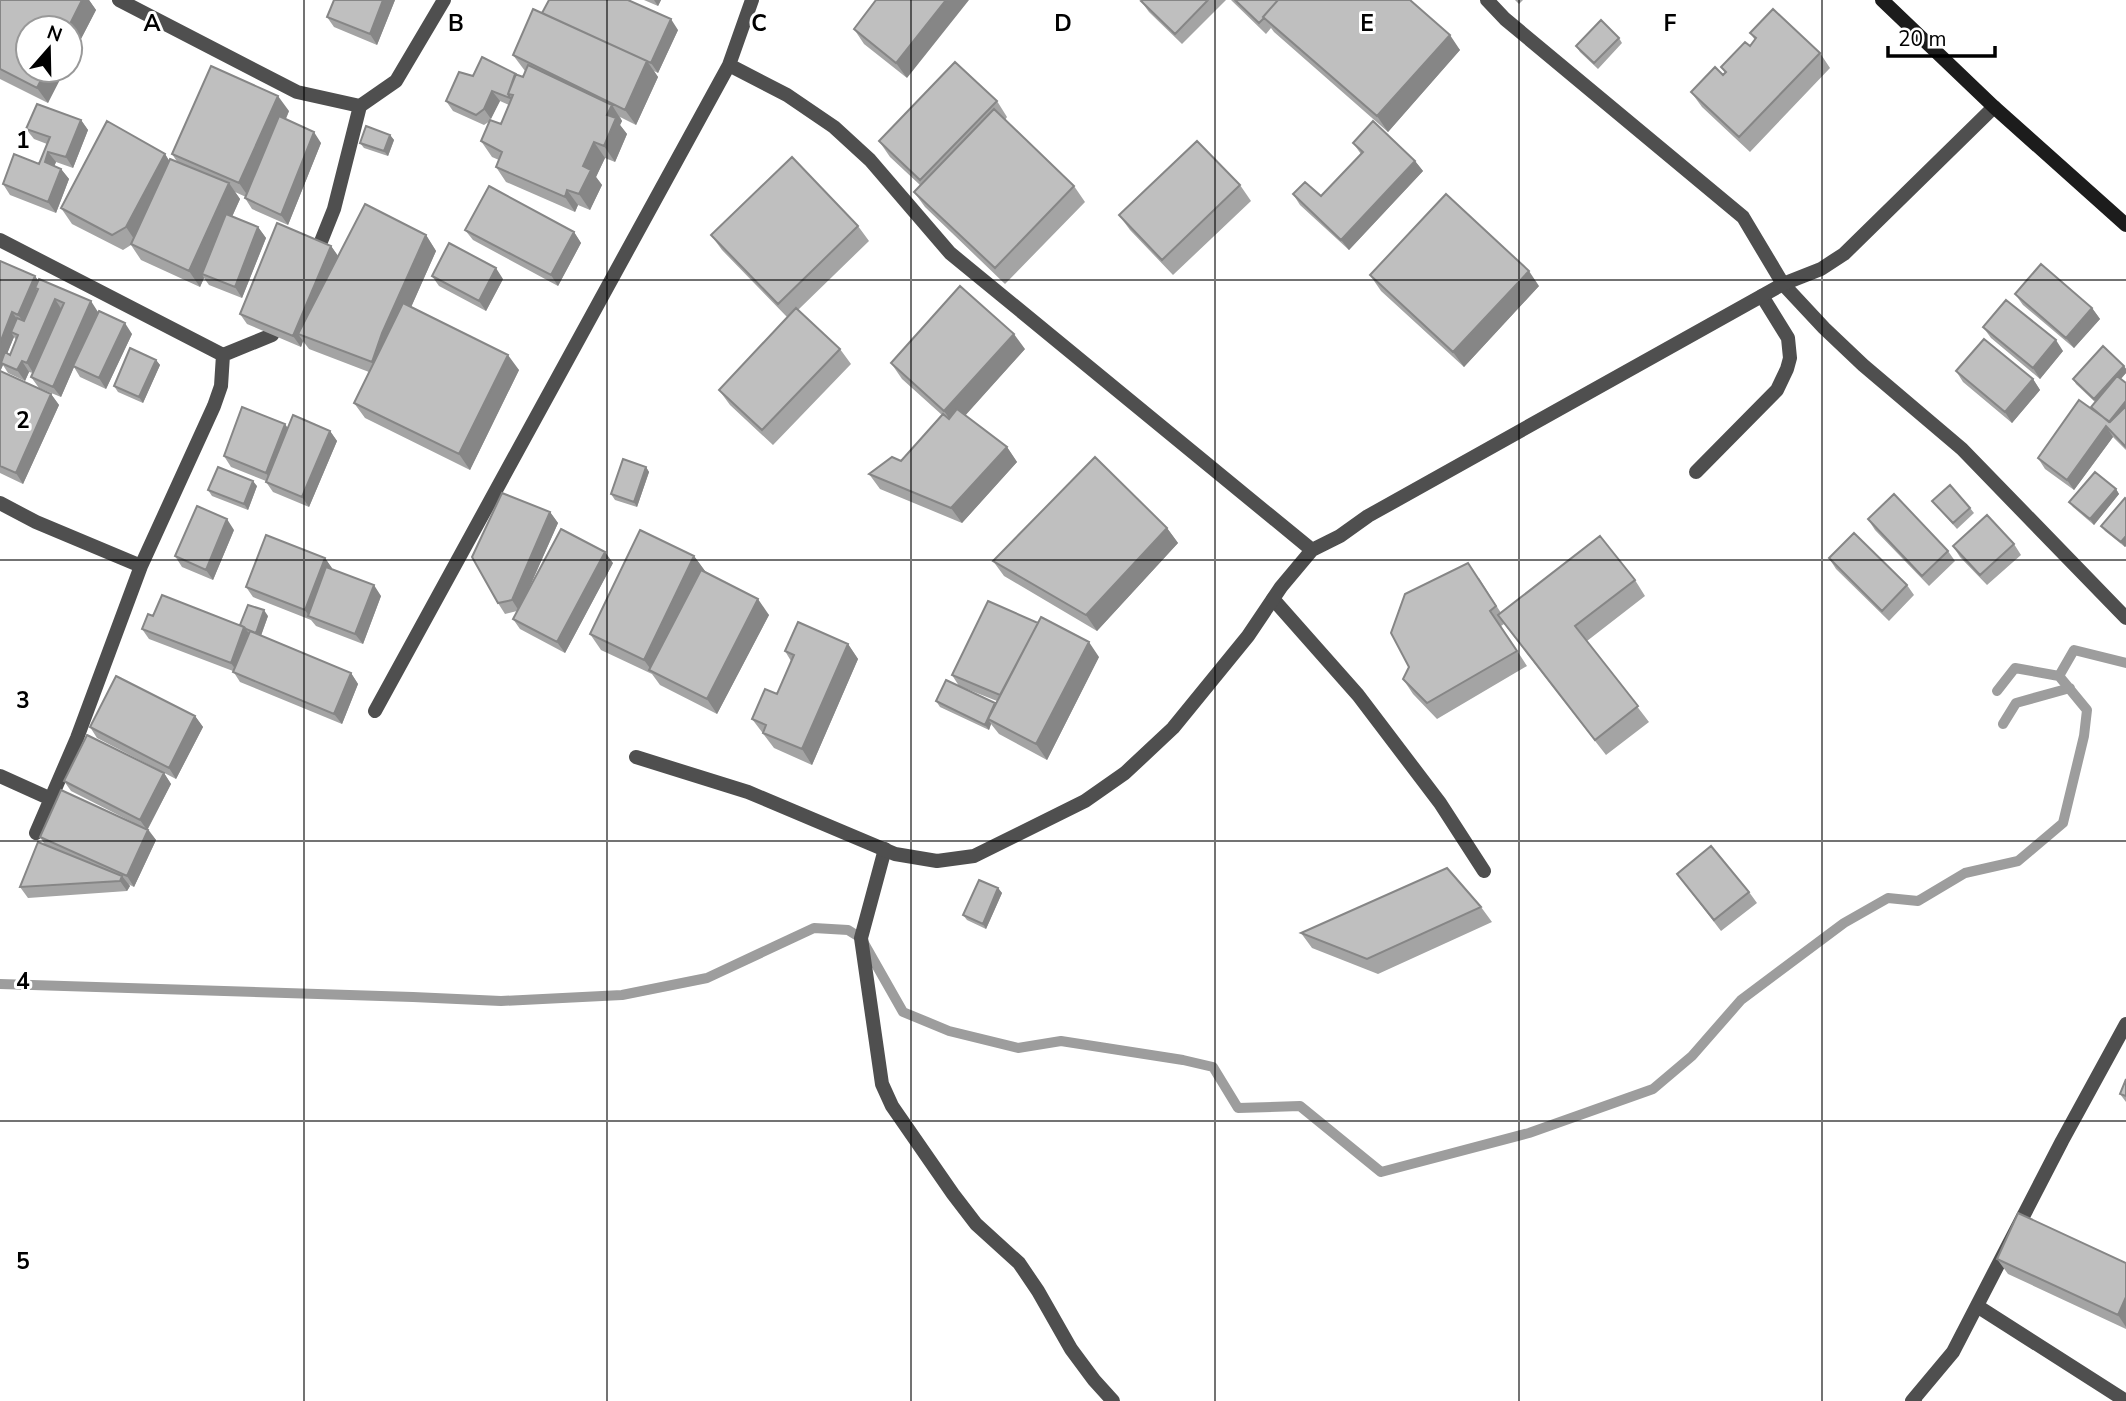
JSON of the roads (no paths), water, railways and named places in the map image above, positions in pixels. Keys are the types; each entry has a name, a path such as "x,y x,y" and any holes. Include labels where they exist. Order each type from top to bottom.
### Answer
{"main road":[{"path":"1882,0 1994,107 2126,225"}],"street":[{"path":"119,0 297,92 360,106"},
{"path":"308,268 334,209 360,106 396,81 444,0"},
{"path":"374,711 729,65 752,0"},
{"path":"1487,0 1505,19 1743,217 1783,284 1824,328 1863,365 1962,449 2126,618"},
{"path":"729,65 787,95 834,127 870,160 950,253 1312,550"},
{"path":"636,757 748,792 895,853 937,861 974,856 1085,801 1125,773 1173,728 1248,636 1312,550 1783,284 1821,269 1844,254 1994,107"},
{"path":"0,240 223,355 272,335 290,302"},
{"path":"1696,472 1777,390 1787,369 1790,358 1788,338 1762,296"},
{"path":"36,833 77,738 141,566 214,406 221,386 223,355"},
{"path":"0,503 37,522 141,566"},
{"path":"1273,599 1358,695 1440,803 1484,871"},
{"path":"0,776 51,799"},
{"path":"885,849 861,938 881,1084 892,1106 953,1194 976,1224 1019,1264 1038,1291 1071,1349 1113,1401"},
{"path":"1914,1400 1953,1352 2062,1140 2126,1024"},
{"path":"1977,1306 2126,1401"}],"waterway":[{"path":"0,984 501,1001 622,995 707,978 814,928 848,930 861,938 903,1012 949,1031 1018,1048 1061,1041 1213,1067 1238,1108 1300,1106 1381,1172 1529,1133 1653,1089 1692,1056 1741,1000 1844,923 1888,898 1918,901 1965,873 2018,861 2063,823 2084,736 2087,710 2059,676 2074,650 2126,663"},
{"path":"1997,691 2015,668 2059,676"},
{"path":"2003,724 2016,703 2070,688"}]}
